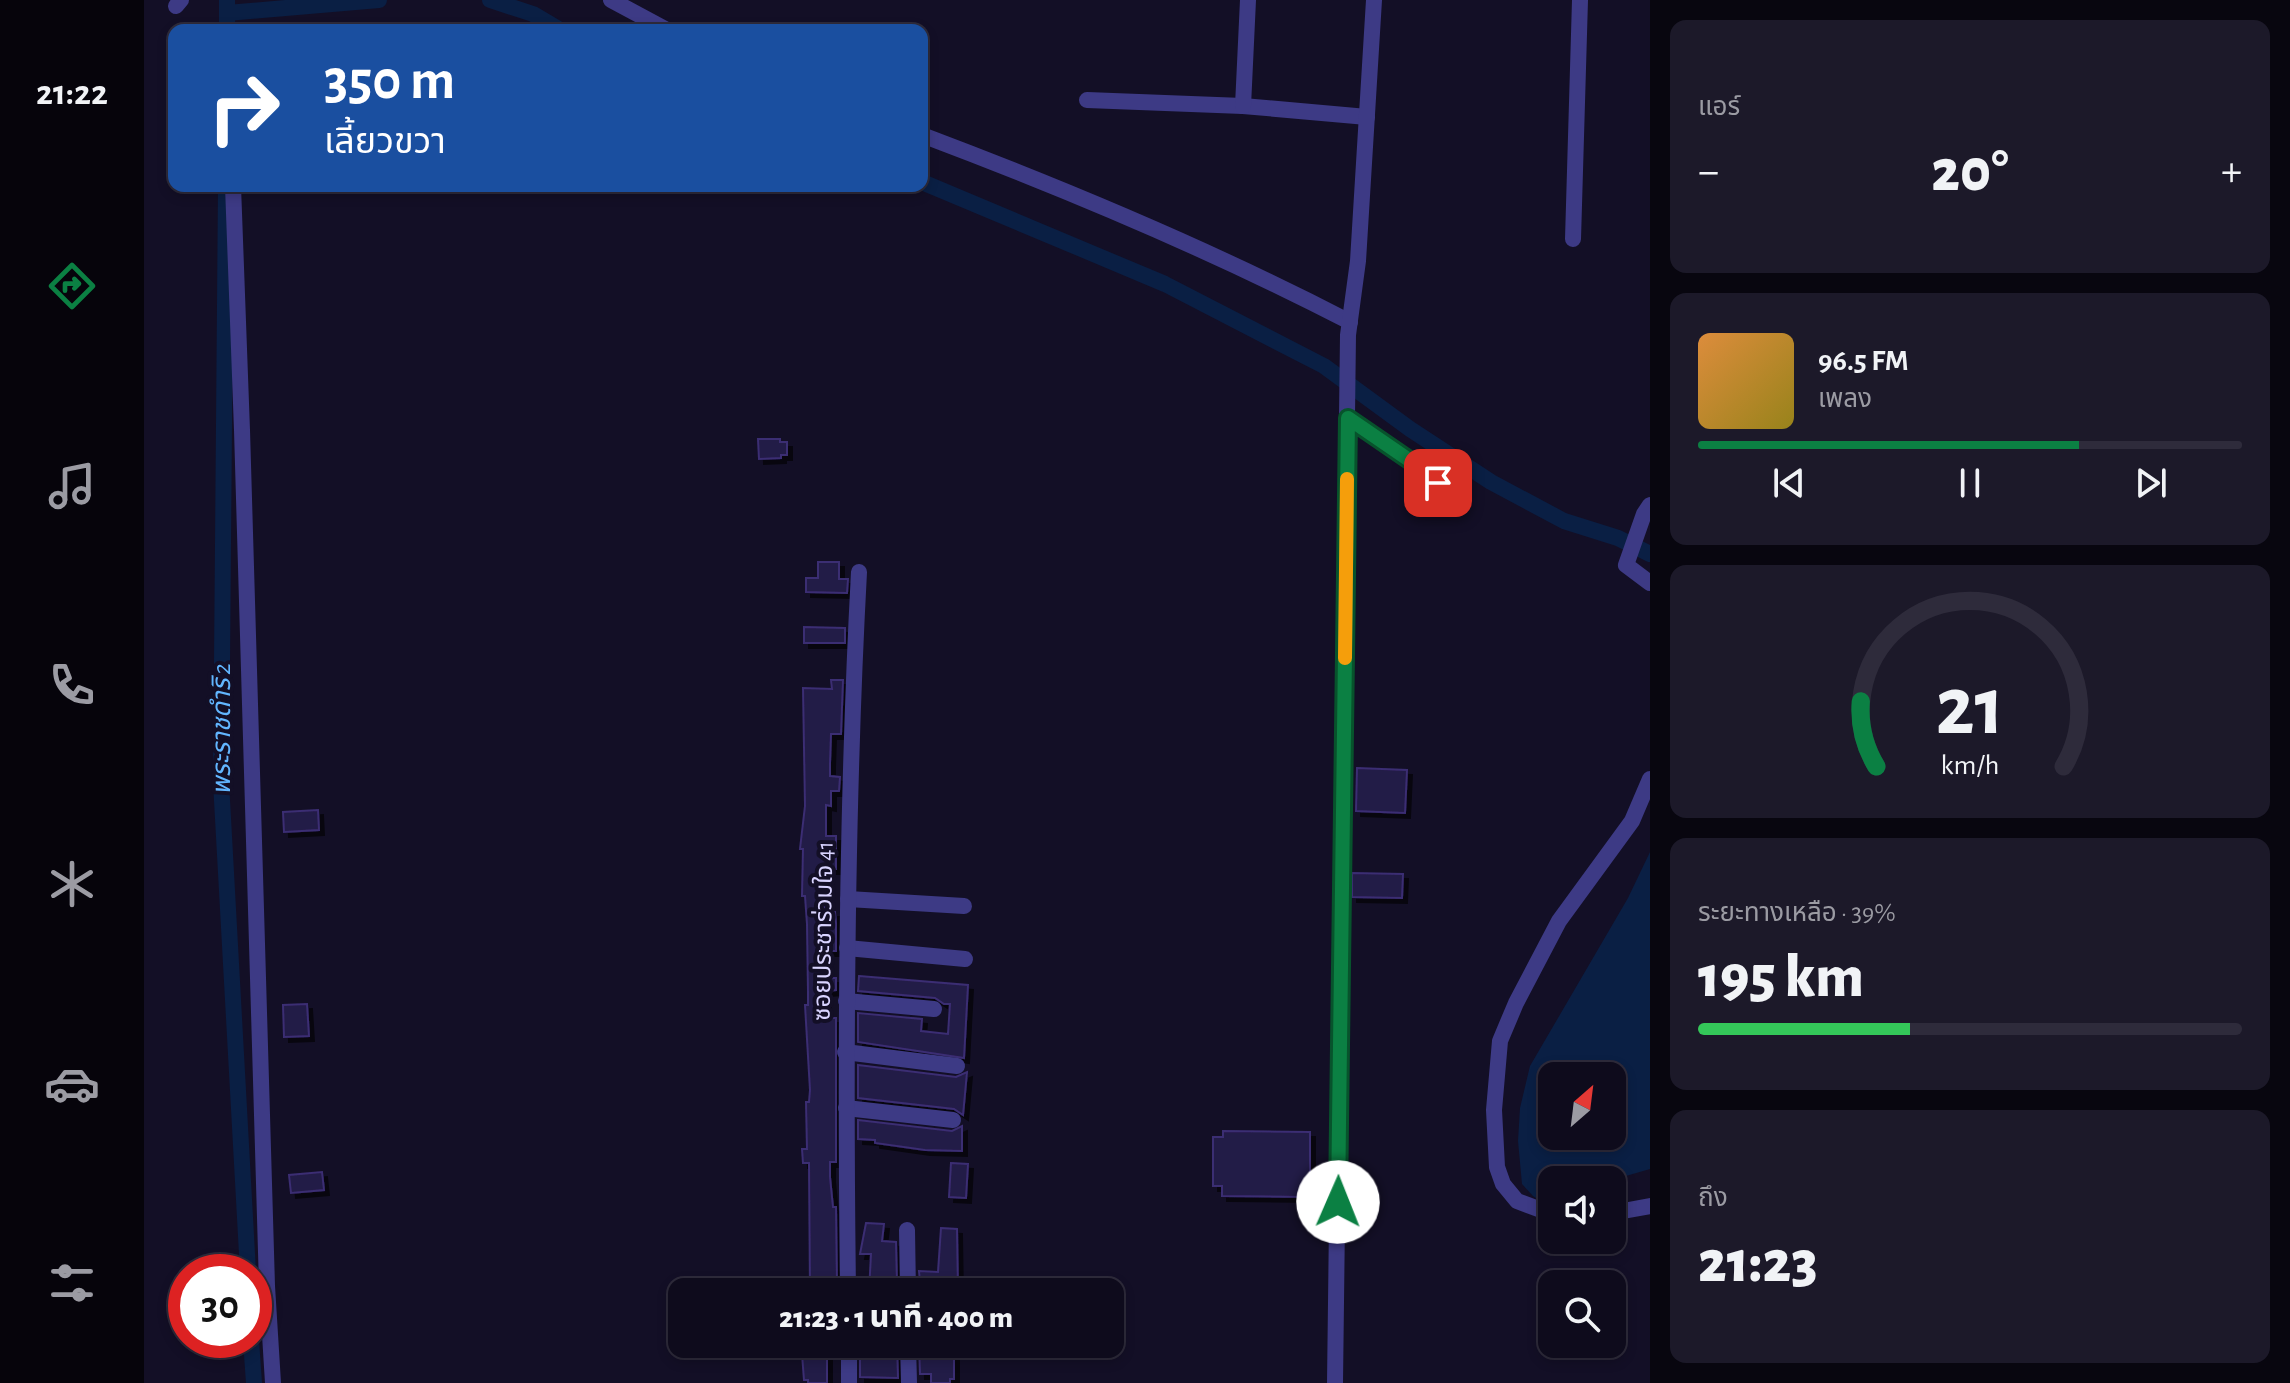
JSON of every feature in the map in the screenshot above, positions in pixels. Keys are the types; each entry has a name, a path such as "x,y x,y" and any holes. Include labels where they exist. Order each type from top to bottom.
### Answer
{"street":[{"path":"611,0 656,24"},
{"path":"1243,106 1248,0"},
{"path":"1335,1383 1349,328 1358,261 1374,0"},
{"path":"1573,239 1580,0"},
{"path":"1087,100 1243,106 1367,117"},
{"path":"928,137 1049,182 1168,233 1349,328"},
{"path":"233,192 266,1270 273,1383"},
{"path":"1348,418 1431,475 1440,491"},
{"path":"1647,509 1626,565 1650,583"},
{"name":"ซอยประชาร่วมใจ 41","path":"848,1278 845,1052 853,668 859,572"},
{"path":"1538,1209 1517,1201 1503,1184 1497,1167 1494,1110 1500,1041 1516,1003 1559,921 1632,821 1650,779"},
{"path":"848,899 964,906"},
{"path":"847,948 965,959"},
{"path":"846,1001 934,1009"},
{"path":"845,1052 957,1066"},
{"path":"846,1108 953,1120"},
{"path":"1626,1210 1650,1206"},
{"path":"907,1230 908,1278"},
{"path":"849,1358 849,1383"},
{"path":"908,1358 909,1383"}],"water":[{"path":"1650,852 1650,1169 1626,1176 1626,1166 1538,1166 1538,1199 1533,1196 1522,1184 1518,1141 1520,1108 1530,1066 1628,898"}],"building":[{"path":"758,439 787,442 787,455 759,459"},
{"path":"818,562 839,562 839,579 848,579 847,593 806,592 806,578 818,578"},
{"path":"804,627 845,628 845,643 804,643"},
{"path":"831,680 843,680 841,734 831,734 830,776 840,777 839,791 831,791 831,806 826,805 826,836 836,836 836,869 824,869 823,899 825,912 835,912 836,923 836,951 827,951 826,964 827,978 836,978 836,990 826,991 826,1003 827,1018 836,1018 836,1162 830,1162 830,1177 833,1207 836,1207 837,1278 810,1278 809,1163 803,1163 802,1149 807,1149 806,1102 809,1102 810,1090 805,1005 808,1005 807,924 805,896 802,896 803,849 800,849 805,806 803,688 832,689"},
{"path":"1357,768 1407,770 1405,813 1356,811"},
{"path":"318,810 319,830 284,832 283,812"},
{"path":"1352,873 1403,874 1402,898 1352,897"},
{"path":"859,976 968,985 964,1058 858,1042 858,1013 922,1019 921,1031 948,1034 950,1004 935,998 858,991"},
{"path":"307,1004 309,1036 284,1037 283,1005"},
{"path":"858,1065 956,1077 967,1072 963,1115 954,1109 858,1098"},
{"path":"858,1120 952,1131 962,1126 962,1151 925,1150 858,1139"},
{"path":"1223,1131 1310,1132 1310,1197 1222,1196 1222,1186 1213,1186 1213,1137 1223,1137"},
{"path":"951,1163 968,1164 966,1198 949,1197"},
{"path":"322,1172 324,1190 291,1193 289,1175"},
{"path":"866,1223 884,1224 882,1241 896,1242 897,1278 870,1278 871,1254 860,1254"},
{"path":"941,1228 957,1229 958,1278 920,1278 919,1271 938,1272"},
{"path":"802,1358 827,1358 827,1383 808,1383 804,1380"},
{"path":"860,1358 897,1358 898,1378 860,1377"},
{"path":"919,1358 954,1358 954,1379 950,1379 950,1383 931,1383 931,1374 920,1374"}],"waterway":[{"name":"พระราชดำริ 2","path":"227,0 227,24"},
{"path":"227,13 379,0"},
{"path":"490,0 533,14 550,24"},
{"path":"928,185 1165,284 1324,366 1410,429 1491,482 1564,521 1618,538 1650,554"},
{"name":"พระราชดำริ 2","path":"226,192 221,782 247,1254"},
{"name":"พระราชดำริ 2","path":"252,1358 254,1383"}],"slow traffic":[{"path":"1345,658 1347,479"}],"route":[{"path":"1338,1202 1348,418 1438,483"}]}
